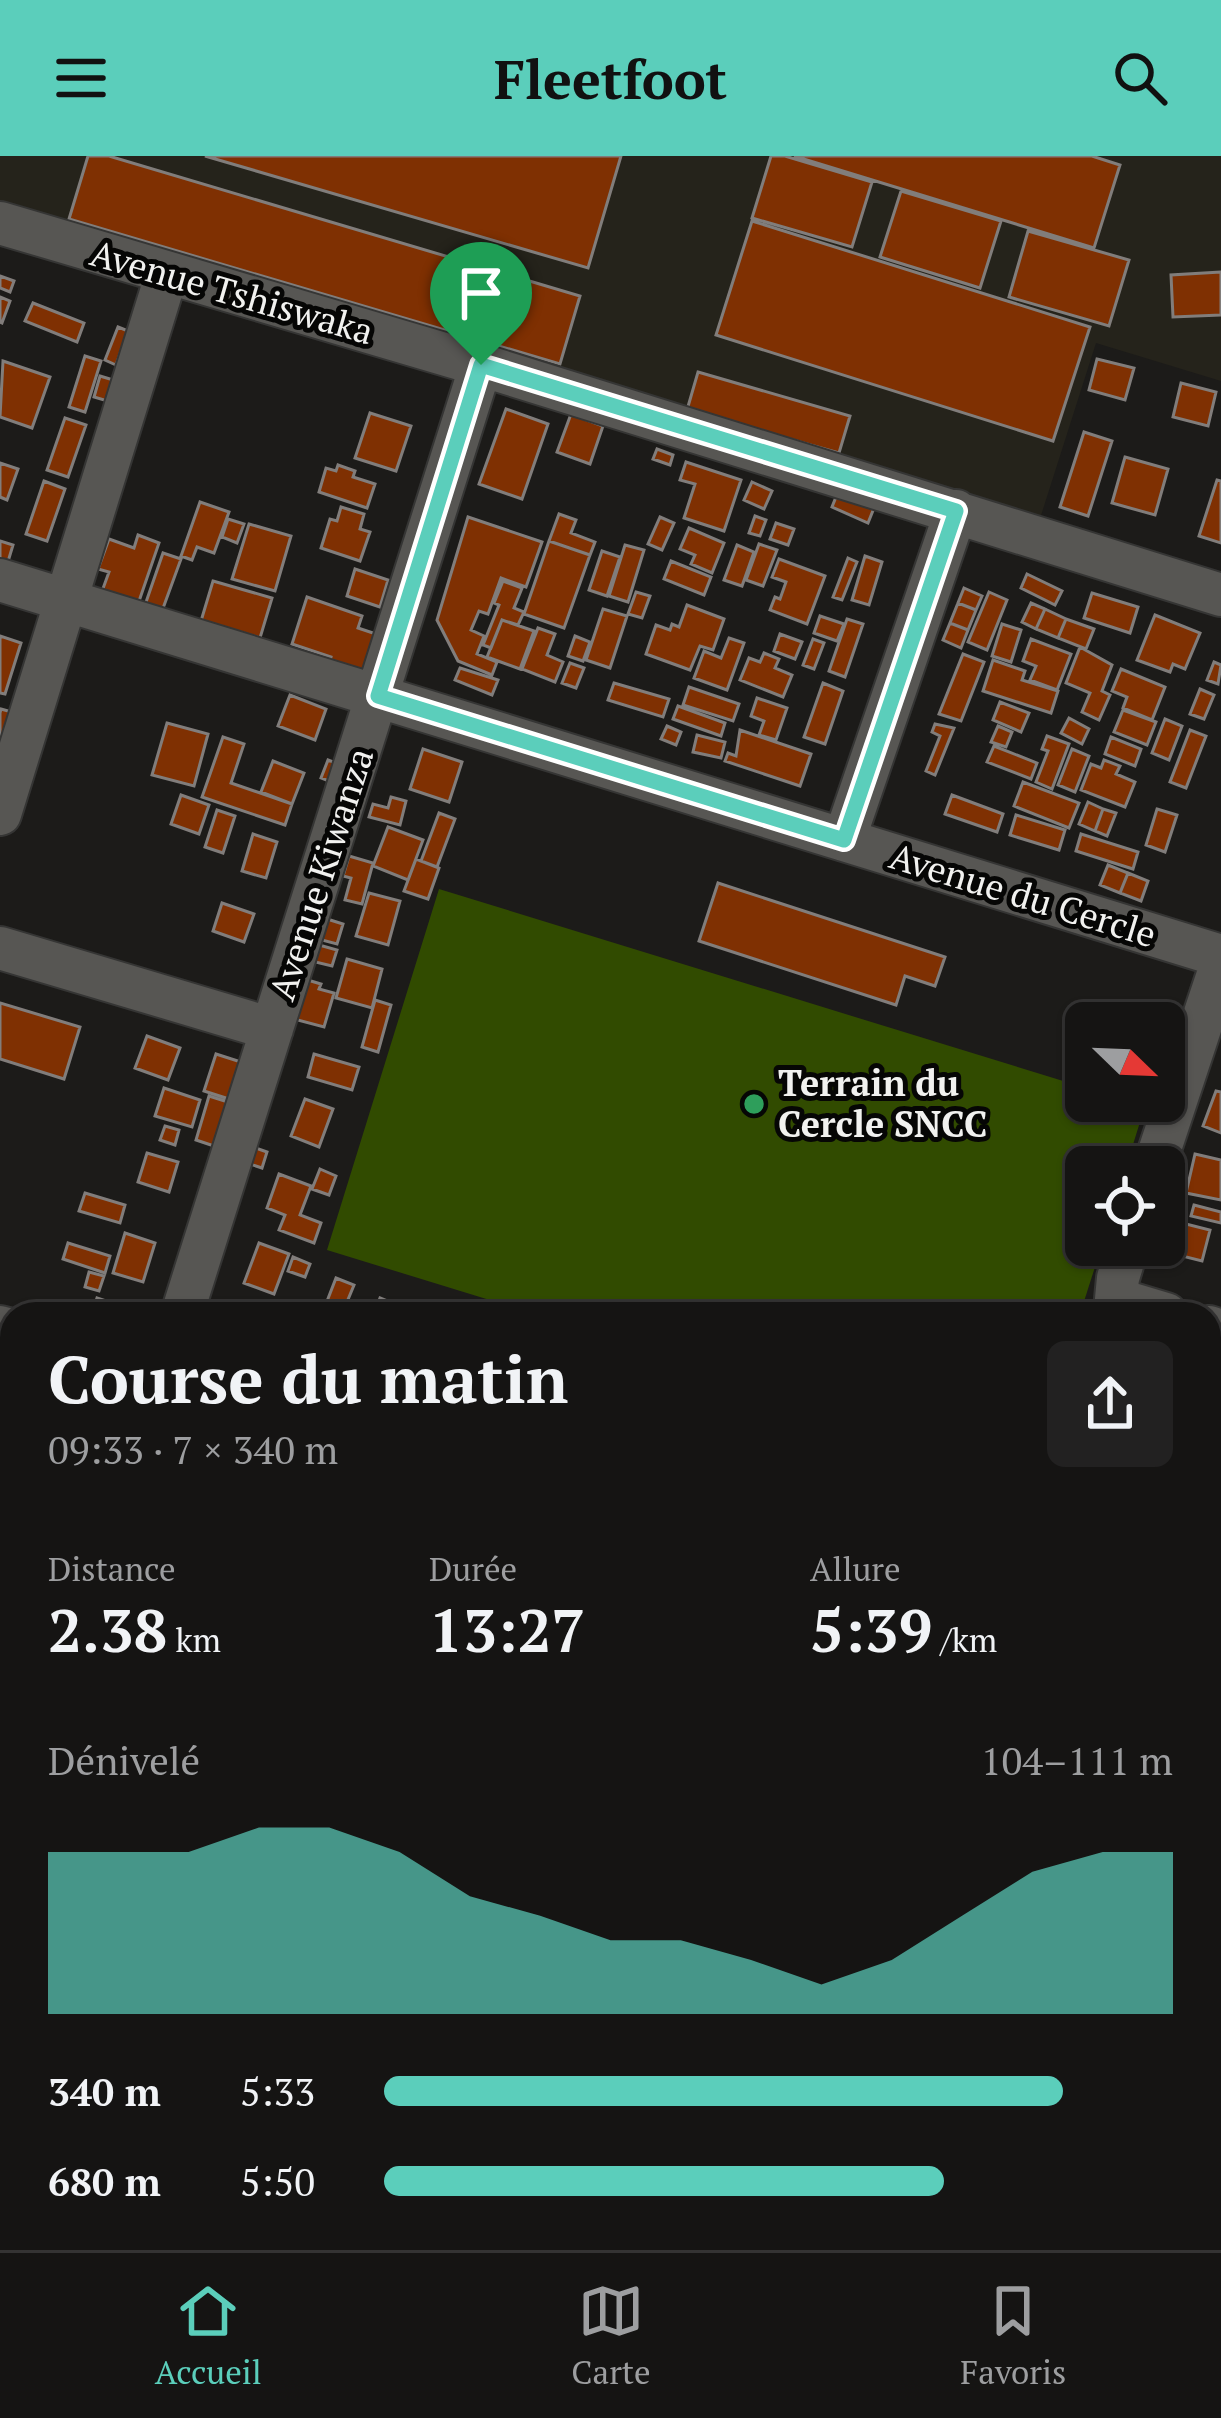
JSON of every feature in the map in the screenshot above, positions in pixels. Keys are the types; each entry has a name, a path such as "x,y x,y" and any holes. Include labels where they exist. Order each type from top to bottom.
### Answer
{"street":[{"name":"Avenue Tshiswaka","path":"0,223 481,365 1221,595"},
{"path":"0,814 167,273"},
{"name":"Avenue Kiwanza","path":"186,1302 481,365"},
{"path":"844,840 956,511"},
{"name":"Avenue du Cercle","path":"0,580 1221,956"},
{"path":"0,948 272,1029"},
{"path":"1161,1146 1221,965"},
{"path":"1122,1266 1116,1299 1126,1302"}],"shaded area":[{"path":"0,156 1221,156 1221,381 1096,343 1037,528 0,206"}],"green space":[{"name":"Terrain du Cercle SNCC","path":"439,889 1065,1082 1065,1122 1140,1122 1133,1146 1065,1146 1065,1266 1095,1266 1084,1302 496,1302 327,1250"}],"building":[{"path":"88,156 109,156 580,296 560,364 69,219"},
{"path":"205,156 621,156 588,268"},
{"path":"771,156 872,182 852,247 752,218"},
{"path":"794,156 1092,156 1120,165 1094,248"},
{"path":"901,191 1001,221 980,288 880,257"},
{"path":"752,221 1090,327 1053,441 716,335"},
{"path":"1028,231 1129,260 1109,326 1009,297"},
{"path":"1221,272 1221,315 1173,317 1171,275"},
{"path":"0,276 14,281 10,292 0,288"},
{"path":"0,297 10,301 2,323 0,322"},
{"path":"33,303 84,323 77,342 25,321"},
{"path":"118,327 136,334 122,348 116,365 105,360"},
{"path":"85,356 101,361 85,412 69,407"},
{"path":"1097,359 1134,368 1125,400 1089,390"},
{"path":"3,361 50,377 32,428 0,417"},
{"path":"698,372 850,416 839,453 687,410"},
{"path":"100,376 120,382 114,403 94,397"},
{"path":"1181,383 1216,392 1208,426 1173,417"},
{"path":"506,409 548,424 522,499 479,484"},
{"path":"370,413 411,426 396,471 355,458"},
{"path":"571,414 603,426 590,464 557,452"},
{"path":"65,418 86,425 68,477 47,470"},
{"path":"1084,432 1112,441 1088,516 1060,507"},
{"path":"657,449 673,455 670,465 653,459"},
{"path":"1125,457 1168,469 1155,515 1112,503"},
{"path":"686,462 741,480 724,531 684,518 695,484 680,480"},
{"path":"0,463 18,469 7,500 0,497"},
{"path":"338,465 355,471 353,477 375,484 367,508 319,492 326,468 336,471"},
{"path":"1217,480 1221,481 1221,543 1199,536"},
{"path":"44,481 65,489 47,541 26,534"},
{"path":"752,482 772,491 764,509 744,500"},
{"path":"838,492 874,508 868,523 832,507"},
{"path":"200,502 229,512 214,553 197,547 192,560 181,556"},
{"path":"341,507 364,514 360,529 370,532 360,561 321,548 330,519 337,521"},
{"path":"559,514 576,520 571,533 595,542 590,555 549,541"},
{"path":"755,516 766,520 760,536 749,533"},
{"path":"468,517 542,542 526,587 501,578 488,614 479,611 471,630 484,636 477,654 497,662 492,675 458,661 437,620"},
{"path":"660,517 674,523 662,550 648,544"},
{"path":"228,519 244,524 237,543 222,537"},
{"path":"776,523 794,529 788,545 770,539"},
{"path":"249,524 291,536 275,591 232,579"},
{"path":"689,528 724,543 712,573 691,564 695,555 680,549"},
{"path":"138,535 159,543 137,607 101,594 109,572 98,569 109,539 134,548"},
{"path":"0,541 13,545 7,565 0,563"},
{"path":"549,541 590,555 564,628 524,614"},
{"path":"759,544 777,550 763,586 746,580"},
{"path":"625,545 644,550 628,602 609,596"},
{"path":"737,545 754,552 742,586 724,580"},
{"path":"602,551 620,557 607,596 589,590"},
{"path":"163,553 181,559 162,611 145,605"},
{"path":"865,556 882,562 869,605 852,600"},
{"path":"848,558 857,562 842,600 833,597"},
{"path":"779,559 825,576 807,624 770,610 786,582 772,577"},
{"path":"671,561 711,577 704,595 664,579"},
{"path":"355,569 388,580 380,607 347,596"},
{"path":"1027,574 1062,591 1055,605 1021,588"},
{"path":"213,581 272,598 260,638 201,621"},
{"path":"503,581 522,588 514,608 524,612 518,625 502,620 491,648 483,645"},
{"path":"964,588 982,596 976,610 958,603"},
{"path":"636,592 650,596 642,618 628,614"},
{"path":"989,592 1007,600 987,650 968,642"},
{"path":"1092,593 1138,607 1130,633 1084,618"},
{"path":"307,597 362,616 358,628 382,636 369,676 329,664 331,657 292,644"},
{"path":"958,603 976,610 968,630 950,623"},
{"path":"1031,603 1045,609 1036,629 1022,622"},
{"path":"687,605 724,619 713,650 700,646 690,670 646,654 656,625 670,630 672,624 679,627"},
{"path":"603,609 627,616 610,668 586,660"},
{"path":"1045,609 1066,619 1058,638 1036,629"},
{"path":"1155,615 1200,633 1185,669 1173,664 1170,672 1137,660"},
{"path":"820,616 844,624 837,641 814,633"},
{"path":"847,619 863,624 845,677 829,671"},
{"path":"1066,619 1094,629 1086,649 1058,638"},
{"path":"502,620 534,631 520,669 487,657"},
{"path":"950,623 968,630 961,648 943,640"},
{"path":"1002,624 1021,630 1011,662 992,656"},
{"path":"538,628 555,634 547,655 563,662 555,682 522,669"},
{"path":"780,634 802,642 795,659 774,651"},
{"path":"0,636 21,643 5,694 0,693"},
{"path":"575,636 590,642 583,661 568,656"},
{"path":"729,638 744,643 727,690 694,678 704,651 721,658"},
{"path":"813,639 824,643 814,669 803,665"},
{"path":"1031,639 1071,654 1057,690 1030,680 1036,666 1023,661"},
{"path":"1080,647 1112,665 1102,691 1110,695 1099,720 1082,712 1090,693 1066,683"},
{"path":"764,653 779,659 775,668 792,675 783,697 740,680 749,658 760,662"},
{"path":"963,654 984,662 961,721 939,714"},
{"path":"993,660 1025,671 1022,680 1058,691 1051,713 983,691"},
{"path":"1214,662 1221,665 1218,684 1207,680"},
{"path":"570,663 584,668 576,688 562,683"},
{"path":"460,668 498,680 492,695 455,680"},
{"path":"1121,669 1165,687 1152,720 1123,708 1127,697 1112,691"},
{"path":"614,683 669,699 663,717 608,700"},
{"path":"823,683 843,691 825,744 804,737"},
{"path":"689,687 739,704 733,721 683,705"},
{"path":"1200,689 1214,695 1204,719 1190,714"},
{"path":"290,695 326,709 315,740 278,726"},
{"path":"757,698 787,708 776,740 759,735 764,721 751,716"},
{"path":"1000,702 1029,713 1021,732 993,720"},
{"path":"678,706 725,723 721,736 673,719"},
{"path":"1,709 19,714 0,762 0,713"},
{"path":"1123,710 1156,722 1147,745 1114,732"},
{"path":"1069,718 1089,729 1082,744 1061,733"},
{"path":"1165,719 1182,726 1169,760 1152,753"},
{"path":"167,723 208,734 194,786 152,775"},
{"path":"935,724 954,728 935,775 926,771 940,736 932,732"},
{"path":"667,726 681,732 676,745 661,739"},
{"path":"998,726 1012,732 1006,747 991,742"},
{"path":"740,730 811,754 800,786 725,761 728,753 736,756"},
{"path":"1190,730 1206,736 1186,788 1170,782"},
{"path":"697,735 725,742 721,758 693,752"},
{"path":"1047,736 1069,744 1052,789 1036,782 1048,751 1042,749"},
{"path":"223,737 244,744 231,783 292,804 285,825 202,797"},
{"path":"1111,737 1141,749 1135,766 1105,754"},
{"path":"994,746 1037,763 1031,779 987,762"},
{"path":"423,749 462,762 449,802 410,789"},
{"path":"1072,749 1089,756 1075,792 1058,785"},
{"path":"328,760 341,765 334,783 321,778"},
{"path":"1104,760 1120,766 1116,774 1135,782 1125,807 1081,790 1091,764 1101,768"},
{"path":"273,761 304,773 292,804 261,792"},
{"path":"1023,782 1079,803 1069,828 1014,806"},
{"path":"181,795 209,805 199,834 171,824"},
{"path":"952,795 1003,814 997,832 945,814"},
{"path":"391,797 406,801 400,825 369,817 373,804 388,808"},
{"path":"1088,802 1103,809 1095,831 1079,824"},
{"path":"1103,809 1116,813 1107,836 1095,831"},
{"path":"1157,809 1177,815 1165,852 1146,845"},
{"path":"217,810 235,816 223,853 205,847"},
{"path":"439,813 455,819 437,867 421,861"},
{"path":"1016,815 1065,830 1059,850 1010,835"},
{"path":"388,827 423,840 408,880 373,866"},
{"path":"253,834 277,842 266,878 242,871"},
{"path":"1081,834 1138,852 1133,869 1076,851"},
{"path":"349,856 373,863 362,904 345,900 351,878 343,876"},
{"path":"416,859 439,868 428,899 404,891"},
{"path":"1108,865 1128,873 1120,893 1100,885"},
{"path":"1128,873 1148,881 1141,901 1120,893"},
{"path":"718,883 945,957 935,986 905,976 896,1005 699,941"},
{"path":"369,893 400,901 388,945 356,936"},
{"path":"222,903 254,914 244,942 213,931"},
{"path":"324,918 343,924 337,944 318,939"},
{"path":"312,943 337,950 332,966 307,960"},
{"path":"347,959 382,969 372,1008 336,998"},
{"path":"301,978 334,993 324,1027 290,1018"},
{"path":"375,1000 391,1005 378,1052 362,1047"},
{"path":"0,1003 80,1027 64,1079 0,1059"},
{"path":"147,1036 180,1048 168,1080 135,1068"},
{"path":"216,1054 241,1062 229,1099 204,1091"},
{"path":"314,1054 359,1067 352,1090 308,1077"},
{"path":"164,1088 200,1100 192,1127 155,1116"},
{"path":"1216,1091 1221,1092 1221,1133 1203,1126"},
{"path":"209,1096 228,1102 214,1146 196,1140"},
{"path":"305,1099 333,1109 319,1147 291,1136"},
{"path":"165,1126 179,1130 175,1145 160,1140"},
{"path":"250,1146 267,1152 262,1168 244,1162"},
{"path":"147,1153 178,1162 169,1192 138,1182"},
{"path":"1195,1154 1221,1160 1221,1200 1186,1193"},
{"path":"320,1169 336,1176 329,1195 312,1189"},
{"path":"279,1174 311,1186 300,1215 321,1223 314,1243 279,1230 285,1215 267,1208"},
{"path":"85,1193 125,1205 120,1223 79,1211"},
{"path":"1194,1205 1221,1212 1221,1223 1191,1216"},
{"path":"1185,1224 1210,1230 1202,1261 1185,1257"},
{"path":"125,1233 155,1243 143,1282 113,1273"},
{"path":"68,1243 110,1256 105,1273 63,1259"},
{"path":"259,1243 289,1254 274,1294 244,1283"},
{"path":"293,1257 310,1264 305,1277 288,1271"},
{"path":"89,1272 104,1276 99,1291 85,1287"},
{"path":"336,1278 354,1285 347,1302 327,1302"}],"place":[{"name":"Terrain du Cercle SNCC","path":"754,1104"}],"route":[{"path":"481,365 956,511 844,840 378,696 481,365"}]}
